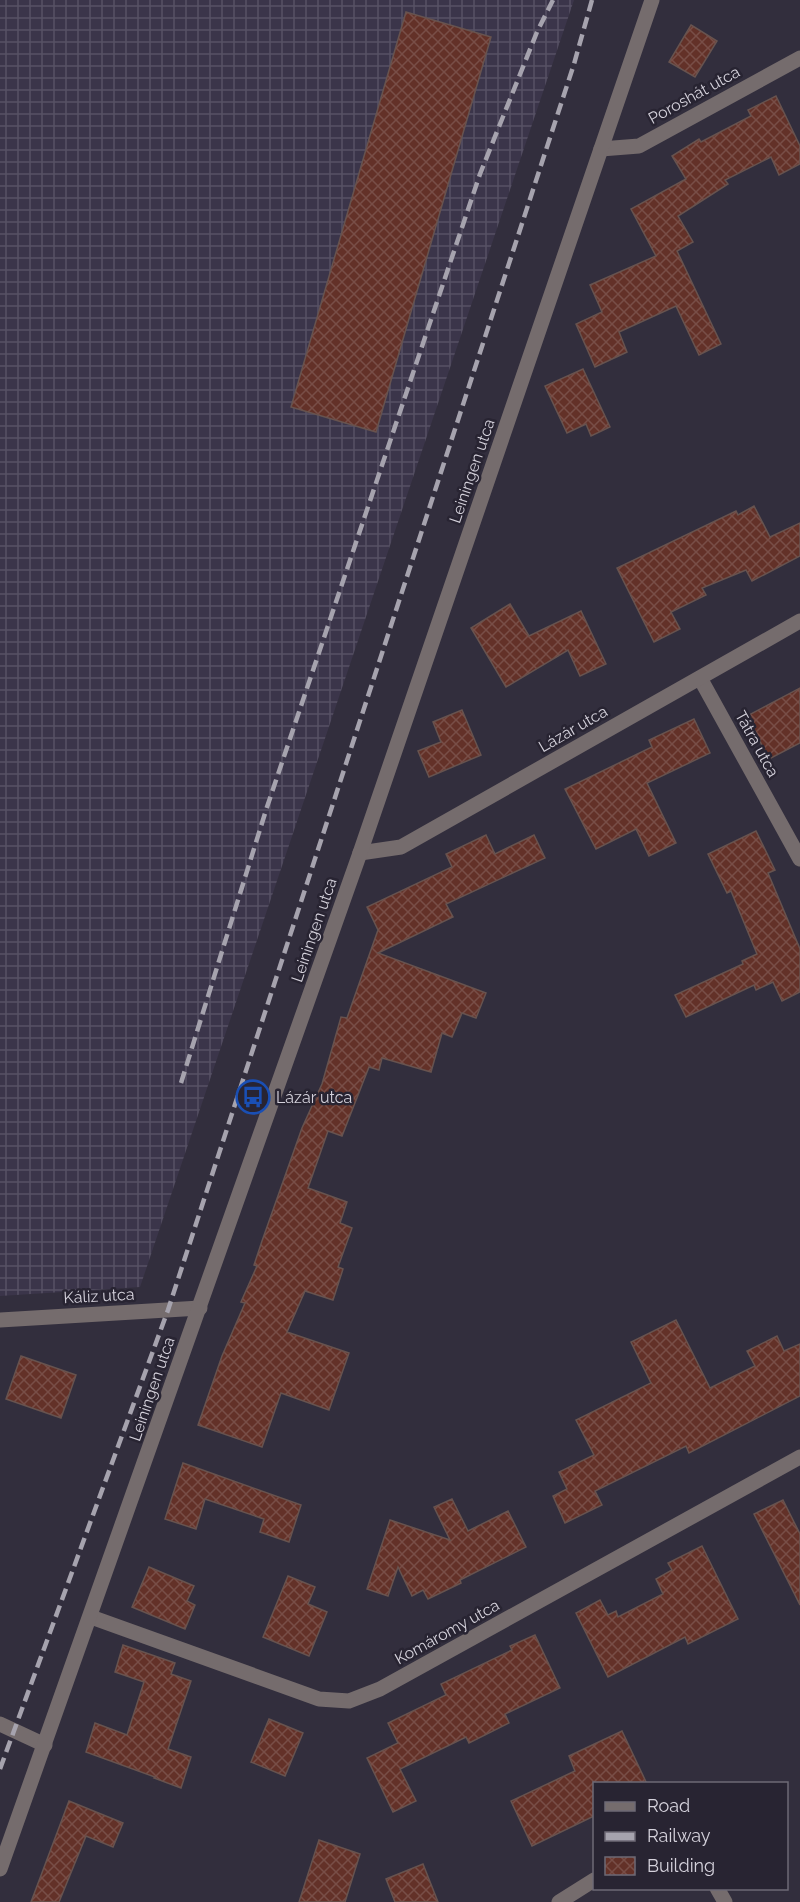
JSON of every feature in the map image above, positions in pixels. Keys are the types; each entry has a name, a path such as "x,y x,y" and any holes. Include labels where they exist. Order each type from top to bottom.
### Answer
{"street":[{"name":"Leiningen utca","path":"0,1869 360,854 652,0"},
{"name":"Poroshát utca","path":"601,149 639,146 800,58"},
{"name":"Lázár utca","path":"360,854 401,848 800,621"},
{"name":"Tátra utca","path":"700,678 800,859"},
{"name":"Káliz utca","path":"0,1320 200,1308"},
{"name":"Komáromy utca","path":"91,1617 319,1699 349,1701 380,1689 800,1457"},
{"path":"0,1724 45,1745"},
{"path":"559,1902 593,1881"}],"shaded area":[{"path":"0,0 574,0 140,1287 0,1296"}],"building":[{"path":"406,12 491,37 376,432 291,407"},
{"path":"691,25 717,41 695,77 669,62"},
{"path":"776,96 800,146 800,164 779,175 771,157 725,180 728,184 678,216 693,242 677,251 721,344 699,355 676,306 619,332 627,352 595,367 576,324 602,312 590,285 656,256 631,209 686,179 672,156 699,139 701,142 751,116 748,110"},
{"path":"583,369 610,427 591,436 586,424 567,433 545,386"},
{"path":"754,506 770,537 800,523 800,556 752,581 746,570 702,588 706,595 671,612 680,629 654,642 617,568 736,511 738,515"},
{"path":"510,604 529,636 581,611 606,664 580,676 568,650 506,687 471,628"},
{"path":"800,688 800,743 769,759 747,716"},
{"path":"462,710 481,755 429,777 418,751 441,742 433,722"},
{"path":"694,719 710,753 647,783 676,843 649,856 636,829 596,849 565,789 652,747 649,740"},
{"path":"756,831 775,870 768,873 800,949 800,992 782,1001 773,982 756,990 754,985 686,1017 675,995 743,964 742,961 757,954 731,891 727,893 708,854"},
{"path":"486,835 495,854 534,835 545,858 446,904 453,917 378,953 486,993 476,1018 462,1013 452,1037 442,1033 431,1072 382,1058 379,1070 369,1067 342,1136 328,1131 308,1188 347,1202 340,1223 352,1228 338,1267 343,1269 333,1300 305,1291 287,1332 349,1353 329,1410 281,1393 262,1447 198,1425 222,1356 245,1303 241,1302 257,1266 254,1265 302,1128 322,1084 341,1017 347,1018 378,930 367,907 452,867 446,854"},
{"path":"676,1320 710,1388 755,1366 747,1351 777,1336 784,1351 800,1344 800,1396 689,1453 686,1446 595,1491 602,1505 565,1523 553,1496 567,1489 559,1472 594,1455 576,1420 651,1383 631,1342"},
{"path":"21,1356 76,1375 61,1418 6,1399"},
{"path":"183,1463 301,1505 289,1542 260,1532 264,1519 205,1499 196,1529 165,1519"},
{"path":"452,1499 468,1531 508,1511 526,1547 428,1599 423,1590 412,1596 398,1567 388,1596 367,1589 390,1520 450,1540 434,1507"},
{"path":"783,1500 800,1534 800,1605 754,1514"},
{"path":"702,1546 738,1619 688,1644 685,1637 608,1677 576,1613 600,1600 608,1615 616,1611 618,1617 663,1594 656,1579 672,1570 668,1563"},
{"path":"149,1567 194,1586 187,1601 195,1605 185,1629 132,1607"},
{"path":"288,1576 315,1587 308,1604 327,1612 309,1656 263,1637"},
{"path":"535,1635 560,1688 505,1714 509,1723 469,1743 466,1737 400,1769 416,1801 393,1812 367,1758 398,1743 388,1723 446,1695 441,1684 512,1650 510,1646"},
{"path":"123,1645 175,1663 171,1674 191,1681 168,1749 191,1757 181,1788 86,1752 95,1723 127,1735 144,1682 115,1672"},
{"path":"269,1719 303,1733 285,1776 251,1762"},
{"path":"622,1731 646,1782 593,1782 593,1816 532,1846 511,1801 575,1771 569,1756"},
{"path":"69,1801 123,1823 113,1847 86,1836 59,1902 31,1902"},
{"path":"319,1840 360,1854 345,1902 299,1902"},
{"path":"423,1864 438,1902 395,1902 386,1879"}],"railway":[{"path":"181,1083 267,807 480,174 537,32 553,0"},
{"path":"0,1769 168,1310 574,64 592,0"}],"place":[{"name":"Lázár utca","path":"253,1097"}]}
